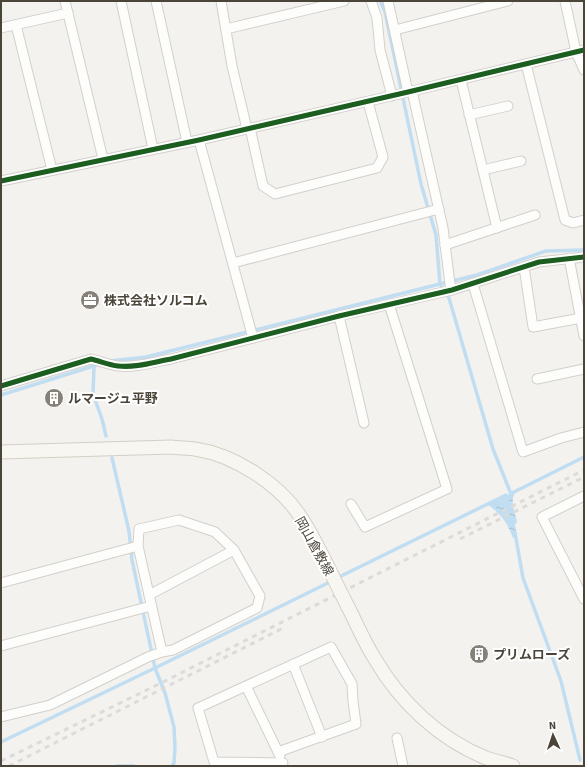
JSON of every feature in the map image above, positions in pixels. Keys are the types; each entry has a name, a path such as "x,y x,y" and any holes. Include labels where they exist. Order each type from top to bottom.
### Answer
{"main road":[{"name":"岡山倉敷線","path":"1,452 171,447 196,449 218,455 260,476 282,494 302,519 374,658 395,689 419,716 454,741 486,758 512,766"}],"street":[{"path":"65,1 103,160"},
{"path":"121,1 153,149"},
{"path":"156,1 187,142"},
{"path":"221,1 232,66 263,186 275,194 377,168 383,156 368,102"},
{"path":"226,29 344,1"},
{"path":"371,1 377,18 380,50 403,93"},
{"path":"388,1 395,30 403,93 445,245 450,286"},
{"path":"395,30 508,1"},
{"path":"565,1 584,70"},
{"path":"1,28 68,13"},
{"path":"16,25 52,170"},
{"path":"1,181 199,140 368,102 580,51"},
{"path":"526,64 565,220 573,223 584,220"},
{"path":"461,80 497,228"},
{"path":"469,115 508,106"},
{"path":"199,140 252,333"},
{"path":"483,170 521,161"},
{"path":"233,263 436,210"},
{"path":"445,245 535,215"},
{"path":"1,386 91,359 126,367 144,365 252,333 339,316 439,293 450,286 473,284 540,262 584,257"},
{"path":"570,258 584,336"},
{"path":"524,267 533,327 581,318"},
{"path":"473,284 523,452 560,438 584,432"},
{"path":"351,504 365,526 447,490 389,304"},
{"path":"339,316 364,423"},
{"path":"537,379 584,369"},
{"path":"584,496 542,517 584,599"},
{"path":"1,717 50,706 148,657 173,650 257,608 260,596 234,550 215,532 179,520 139,529 133,547 149,595 149,607 160,653"},
{"path":"1,583 133,547"},
{"path":"149,595 234,550"},
{"path":"1,646 149,607"},
{"path":"246,686 278,752 284,764 214,762 198,708 331,647 352,684 356,724 278,752"},
{"path":"293,664 322,737"},
{"path":"397,738 403,766"}],"water":[{"path":"516,491 513,499 513,506 517,522 515,524 517,538 513,538 503,519 487,504"}],"waterway":[{"path":"380,1 385,12 421,184 436,235 440,284 449,298 493,449 511,494"},
{"path":"110,361 146,357 477,275 546,251 584,250"},
{"path":"1,395 100,364"},
{"path":"94,366 93,394 102,419 106,436"},
{"path":"512,493 584,457"},
{"path":"112,458 129,531 132,560 155,668 165,693 174,727 175,747 174,763 172,766"},
{"path":"337,578 506,495"},
{"path":"515,533 523,578 561,681 580,760"},
{"path":"1,742 332,581"},
{"path":"117,766 134,766"}],"railway":[{"path":"1,761 157,685 584,470"},
{"path":"460,539 584,477"},
{"path":"9,766 283,628"}],"cycle path":[{"path":"1,181 199,140 584,50"},
{"path":"1,386 91,359 118,366 138,365 171,359 339,316 452,290 539,262 584,257"}],"place":[{"name":"株式会社ソルコム","path":"90,300"},
{"name":"ルマージュ平野","path":"54,398"},
{"name":"プリムローズ","path":"479,654"}]}
